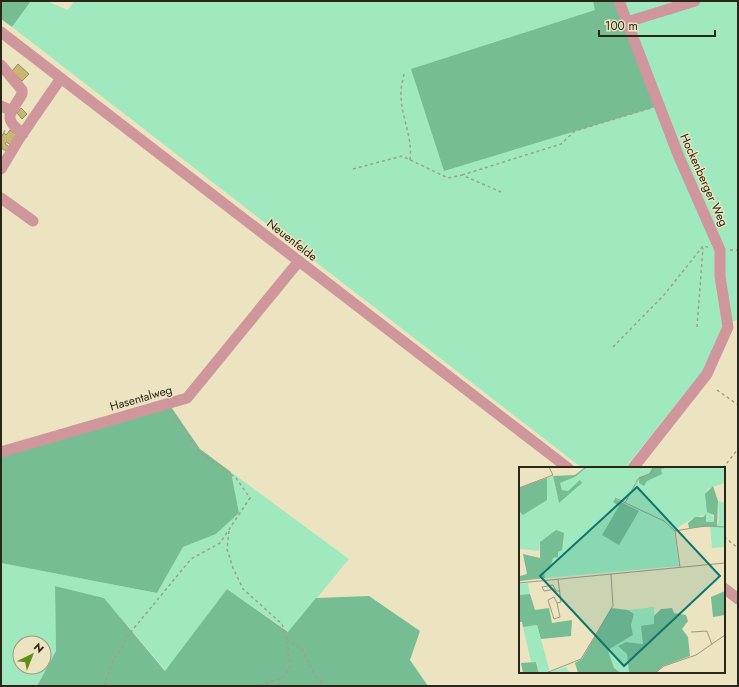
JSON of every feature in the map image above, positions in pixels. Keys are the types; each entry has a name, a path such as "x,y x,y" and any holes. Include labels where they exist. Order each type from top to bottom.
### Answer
{"street":[{"name":"Hockenberger Weg","path":"619,1 679,157 720,250 720,276 733,326 706,374 634,467"},
{"path":"627,22 695,1"},
{"name":"Neuenfelde","path":"1,32 567,467"},
{"path":"1,66 22,90 22,94 9,116 9,120 13,126 23,134"},
{"path":"1,169 23,134 62,78"},
{"path":"1,106 12,111"},
{"path":"1,198 33,221"},
{"name":"Hasentalweg","path":"1,452 187,398 299,261"},
{"path":"725,589 738,599"}],"path":[{"path":"404,74 401,92 411,150 410,160"},
{"path":"353,169 402,156 448,178 561,144 575,131 655,107 659,104"},
{"path":"462,175 501,192"},
{"path":"703,246 720,250"},
{"path":"697,327 703,246"},
{"path":"613,347 664,295 703,246"},
{"path":"717,390 738,405"},
{"path":"168,404 199,452 236,478 250,498 229,531 227,549 233,568 243,589 282,624 287,639 290,667 283,678 257,686"},
{"path":"724,467 738,449"},
{"path":"104,686 112,663 130,633 191,559 220,543 236,520"},
{"path":"725,538 738,548"},
{"path":"287,639 302,649 316,677 325,686"}],"green space":[{"path":"1,1 31,1 12,27 1,19"},
{"path":"31,1 46,1 68,10 74,1 738,1 738,320 725,324 702,372 626,467 581,467 12,27"},
{"path":"593,1 616,1 655,107 444,171 411,69 595,10"},
{"path":"169,404 200,449 231,472 239,513 216,534 183,547 157,593 1,563 1,454"},
{"path":"231,472 349,559 289,632 227,589 166,671 104,598 55,586 56,651 52,658 52,635 12,635 12,675 43,675 37,686 1,686 1,563 157,593 183,547 216,534 239,513"},
{"path":"55,586 104,598 165,671 227,589 288,632 316,598 369,596 420,631 410,660 428,686 37,686 43,675 52,675 52,658 56,651"}],"building":[{"path":"18,64 29,74 22,81 12,71"},
{"path":"21,108 27,114 22,119 17,113"},
{"path":"10,130 18,136 11,145 6,142 5,144 11,148 8,152 1,148 1,137 4,133 6,135"}]}
